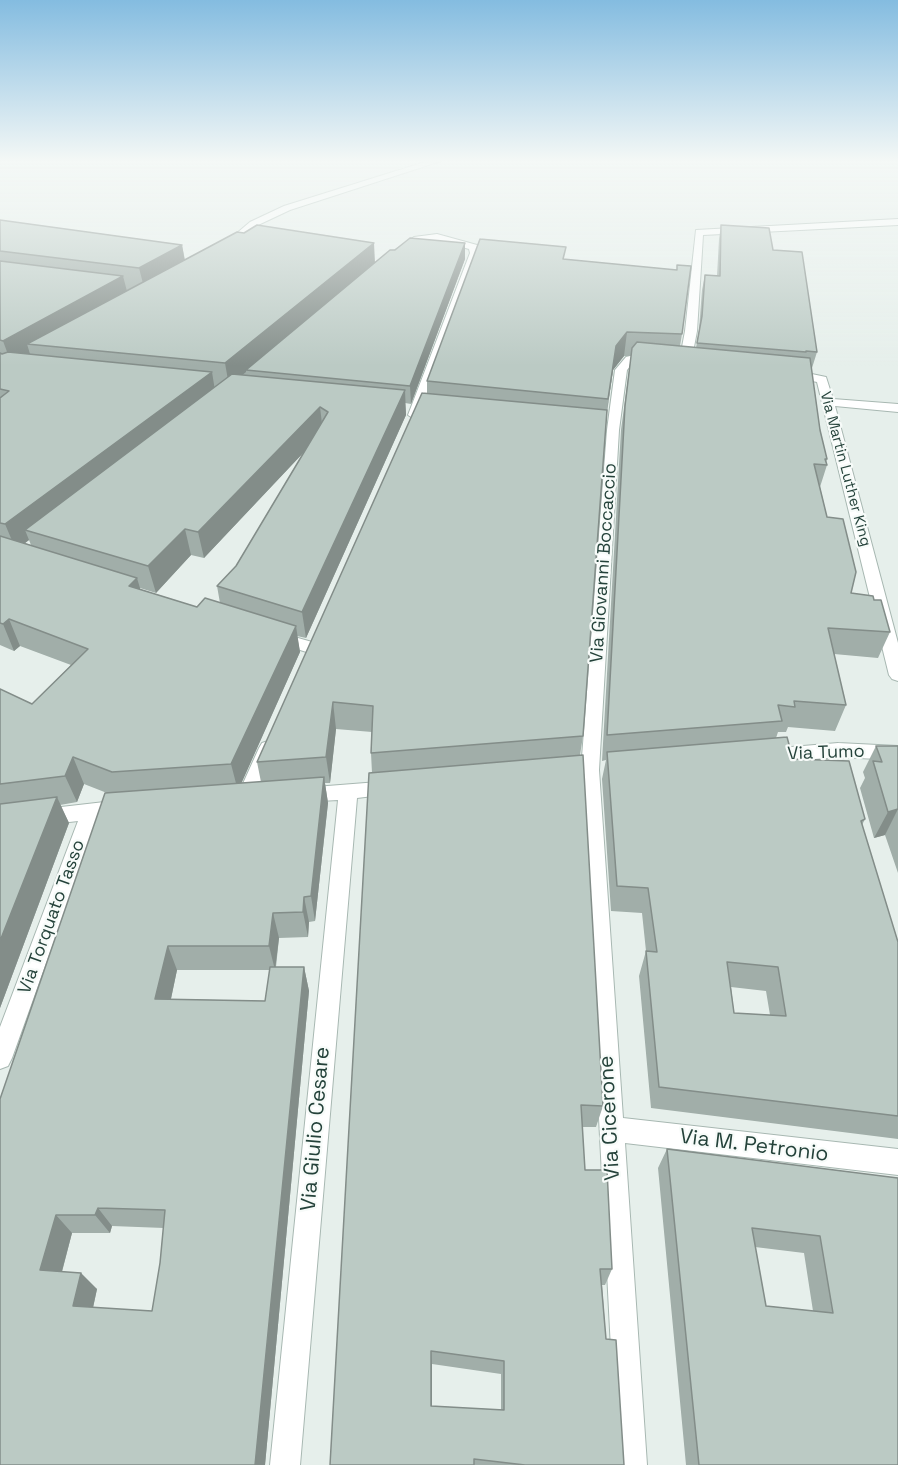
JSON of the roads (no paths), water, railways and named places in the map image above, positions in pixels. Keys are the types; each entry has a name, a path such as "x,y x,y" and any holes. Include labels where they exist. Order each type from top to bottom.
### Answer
{"street":[{"path":"224,253 234,248 240,235 247,229"},
{"name":"Via Giovanni Boccaccio","path":"590,770 608,430 621,370 630,359 680,363 691,331 699,232 751,229"},
{"path":"395,255 417,239 437,237 474,247 475,253 406,432"},
{"name":"Via Martin Luther King","path":"776,372 799,374 822,380 898,675"},
{"path":"828,402 898,408"},
{"path":"267,634 313,648"},
{"path":"246,799 275,734"},
{"path":"838,750 844,772"},
{"name":"Via Tumo","path":"755,757 838,750 898,753"},
{"name":"Via Cicerone","path":"590,770 632,1465"},
{"path":"222,801 406,787"},
{"name":"Via Giulio Cesare","path":"285,1465 348,792"},
{"path":"0,822 139,807"},
{"name":"Via Torquato Tasso","path":"0,1058 91,811"},
{"name":"Via M. Petronio","path":"611,1129 898,1162"}]}
